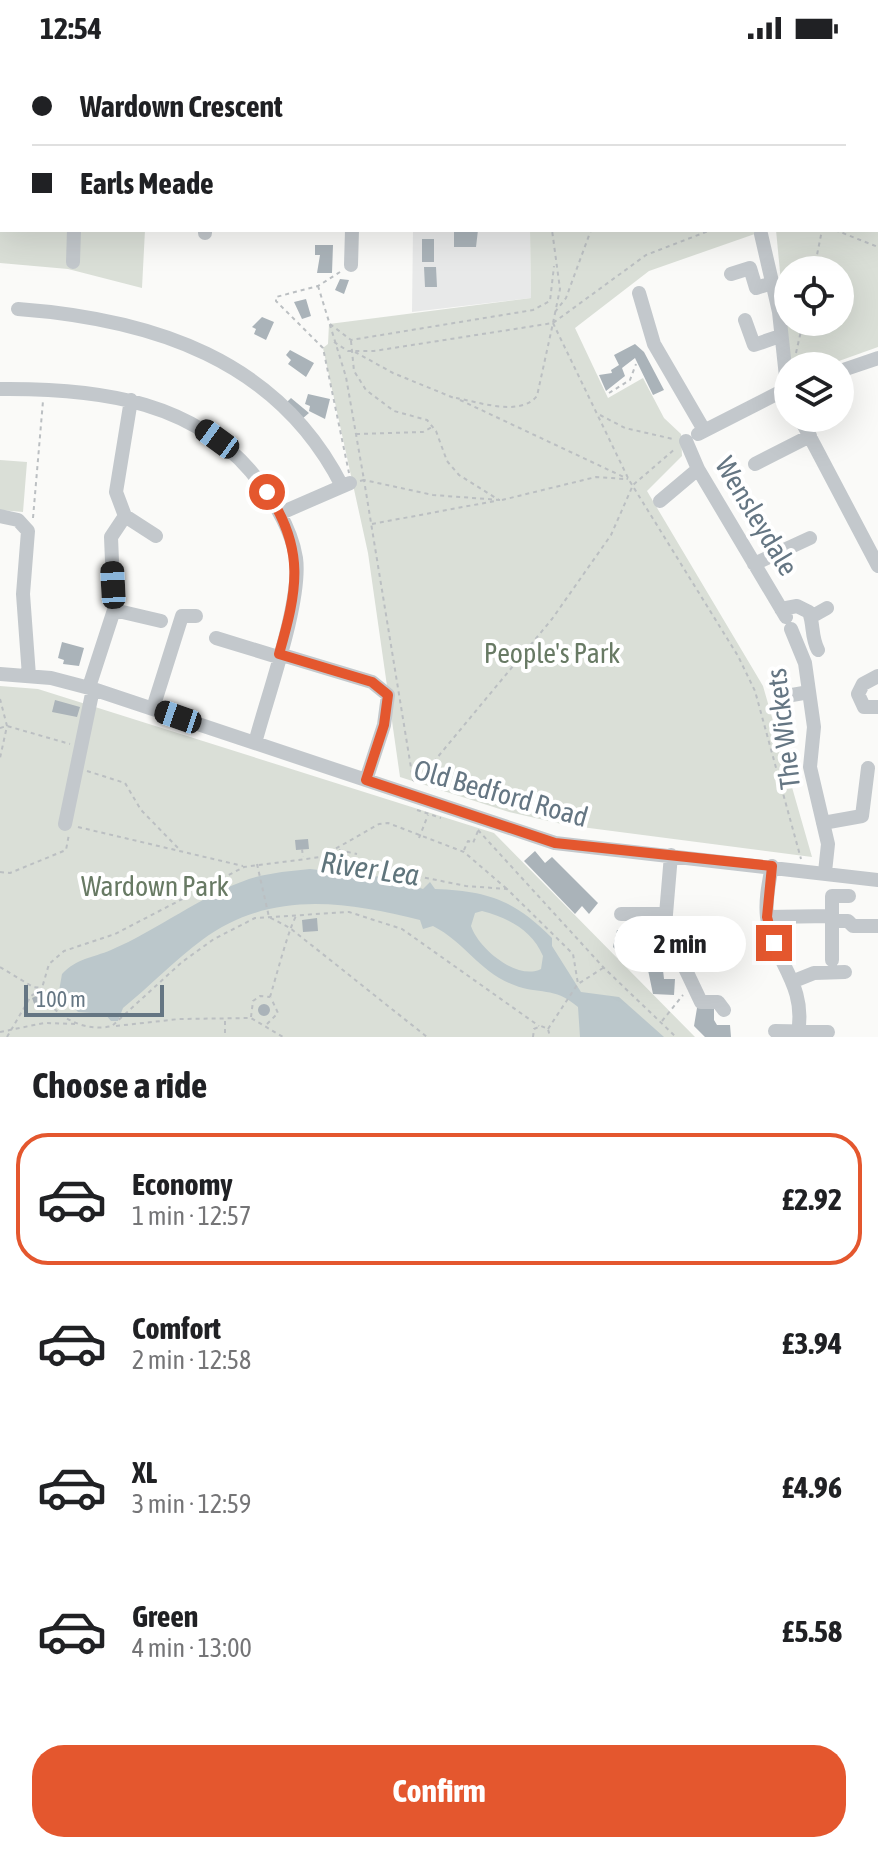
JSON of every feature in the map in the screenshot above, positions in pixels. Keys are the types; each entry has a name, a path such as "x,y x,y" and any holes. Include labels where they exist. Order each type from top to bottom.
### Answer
{"street":[{"path":"73,262 74,232"},
{"path":"351,265 352,232"},
{"path":"761,234 774,296"},
{"path":"731,274 750,268 756,288 772,283"},
{"path":"639,293 650,346 662,372 704,430"},
{"path":"18,309 73,313 101,320 217,357 252,377 283,403 332,466 353,483 281,513"},
{"path":"745,320 754,345 780,336 782,352"},
{"path":"854,366 878,358"},
{"path":"0,389 44,388 150,403 181,416 217,439 252,471 281,513 296,559 295,598 255,743"},
{"path":"683,443 774,397"},
{"path":"131,400 116,492 125,516 156,536"},
{"path":"808,432 878,566"},
{"path":"755,464 810,436"},
{"name":"Wensleydale","path":"683,443 698,469 763,559 786,619"},
{"path":"660,501 698,469"},
{"path":"0,516 18,520 28,531 23,594 29,676"},
{"path":"65,824 91,688 114,610 111,537 125,516"},
{"path":"763,559 810,538"},
{"path":"786,619 797,606 809,612 812,638 818,650"},
{"path":"811,617 827,608"},
{"path":"114,610 161,621"},
{"path":"153,708 182,616 196,616"},
{"name":"The Wickets","path":"786,619 805,663 814,727 810,767 828,844 825,872"},
{"path":"216,638 372,682 388,695 384,725 366,780"},
{"name":"Old Bedford Road","path":"0,674 29,676 91,688 555,843 804,869 878,880"},
{"path":"878,676 863,684 858,694 864,707 878,707"},
{"path":"792,695 809,692"},
{"path":"823,823 862,816 868,768"},
{"path":"671,855 665,914 667,935 701,1002 718,1002 724,1010"},
{"path":"772,866 767,917 774,943 794,981 799,1010 798,1032"},
{"path":"832,960 832,896 849,896"},
{"path":"621,914 665,914"},
{"path":"767,917 831,919 848,921 853,926 878,926"},
{"path":"667,935 710,934"},
{"path":"794,981 814,973 845,972"},
{"path":"775,1031 828,1032"}],"path":[{"path":"456,398 515,407 533,401 537,396 560,289 552,232"},
{"path":"555,313 566,298 590,232"},
{"path":"353,352 463,339 553,323 646,255 705,232"},
{"path":"817,256 822,232"},
{"path":"840,232 878,247"},
{"path":"351,340 544,306 554,289 555,264"},
{"path":"351,265 318,286 276,297 276,305 323,348 353,483 372,524 413,780 417,782 552,619 611,535 633,485 683,443"},
{"path":"318,286 346,377 356,434 353,483"},
{"path":"553,323 629,480 738,656 755,691 804,869"},
{"path":"329,324 351,340 354,371 366,390 394,411 427,420 433,426 447,461 459,475 500,500"},
{"path":"333,341 393,373 456,398 629,480"},
{"path":"609,393 630,380 636,364"},
{"path":"28,531 35,511 44,388"},
{"path":"600,415 625,428 683,443"},
{"path":"356,434 423,432 433,426"},
{"path":"372,524 500,500 596,477 629,480"},
{"path":"353,483 433,495 500,500"},
{"path":"0,699 7,726 0,758"},
{"path":"0,728 7,726 79,746"},
{"path":"75,767 125,783 141,810 179,849"},
{"path":"420,836 433,803"},
{"path":"321,857 383,823 464,852 573,954 578,984"},
{"path":"0,872 10,873 66,850 73,826 244,867"},
{"path":"473,843 478,831 604,968 676,1037"},
{"path":"464,852 468,841 478,845"},
{"path":"302,849 303,858"},
{"path":"336,849 357,854"},
{"path":"7,1037 31,996 42,988 49,964 64,951 115,934 257,863 321,857 466,886 507,889"},
{"path":"257,863 269,917 290,928 427,1037"},
{"path":"112,1026 182,962 214,939 255,918 349,912 402,929 539,1026 548,1029"},
{"path":"266,1025 278,1013 270,997 290,928 297,915"},
{"path":"0,967 33,987 42,988"},
{"path":"550,1037 548,1029 578,984 604,968"},
{"path":"42,988 51,1007 76,1025"},
{"path":"251,1018 249,1009 253,1001 260,996 270,997"},
{"path":"661,1023 681,998"},
{"path":"0,1032 44,1023 112,1026 167,1020 251,1018 283,1037"},
{"path":"224,1020 225,1037"},
{"path":"532,1037 539,1026"}],"shaded area":[{"path":"413,232 530,232 531,298 412,312"},
{"path":"310,869 391,878 423,889 430,882 435,889 485,895 512,906 552,938 552,946 581,992 619,997 664,1037 580,1037 578,1007 569,1000 502,979 433,926 423,929 420,920 336,905 281,907 254,913 228,924 192,948 123,1008 118,1021 111,1021 105,1014 78,1012 59,991 62,974 73,965 128,942 213,894 256,877","holes":["482,911 526,932 543,956 541,969 531,972 510,966 482,944 471,926 475,913"]}],"green space":[{"path":"0,232 145,232 142,288 68,269 0,263"},
{"name":"People's Park","path":"530,232 760,232 649,271 575,328 608,398 643,378 664,418 681,434 682,456 647,491 763,686 812,857 566,825 509,812 400,777 368,553 323,348 328,344 329,324 531,298"},
{"path":"776,232 878,232 878,347 854,356 854,352 788,352 786,336 854,336 854,256 778,256"},
{"path":"0,460 27,462 23,512 0,510"},
{"name":"Wardown Park","path":"0,686 38,689 494,833 695,1037 0,1037"}],"building":[{"path":"454,232 478,232 476,247 454,247"},
{"path":"422,239 434,239 434,262 422,262"},
{"path":"315,245 333,245 332,273 317,273 320,255 315,255"},
{"path":"424,267 436,267 437,287 425,287"},
{"path":"340,279 349,280 344,294 335,290"},
{"path":"306,299 311,316 302,319 294,302"},
{"path":"262,317 274,322 266,340 254,334 256,329 252,327"},
{"path":"635,344 644,352 664,390 653,395 635,358 622,368 625,376 606,391 599,375 612,373 611,370 619,365 614,355"},
{"path":"290,350 314,363 306,377 288,364 291,360 286,355"},
{"path":"308,394 330,399 325,419 309,411 310,406 305,404"},
{"path":"291,398 309,413 302,419 287,402"},
{"path":"62,642 84,648 79,666 63,664 64,660 58,658"},
{"path":"55,700 80,707 77,717 52,712"},
{"path":"308,839 309,849 296,850 295,840"},
{"path":"535,851 545,863 552,857 598,903 589,914 582,906 575,914 524,861"},
{"path":"317,918 318,931 303,932 302,920"},
{"path":"617,930 633,930 633,943 649,946 649,963 635,963 632,966 613,947"},
{"path":"648,970 663,970 664,979 675,979 674,995 653,994"},
{"path":"40,994 45,1005 36,1009 32,998"},
{"path":"264,1004 270,1010 264,1016 258,1010"},
{"path":"714,1007 714,1020 717,1025 730,1025 731,1037 705,1037 694,1026 697,1008"}],"route":[{"path":"267,492 281,513 296,559 295,598 279,654 372,682 388,695 384,725 366,780 555,843 772,866 767,917 774,943"}],"water label":[{"name":"River Lea","path":"370,869"}]}
